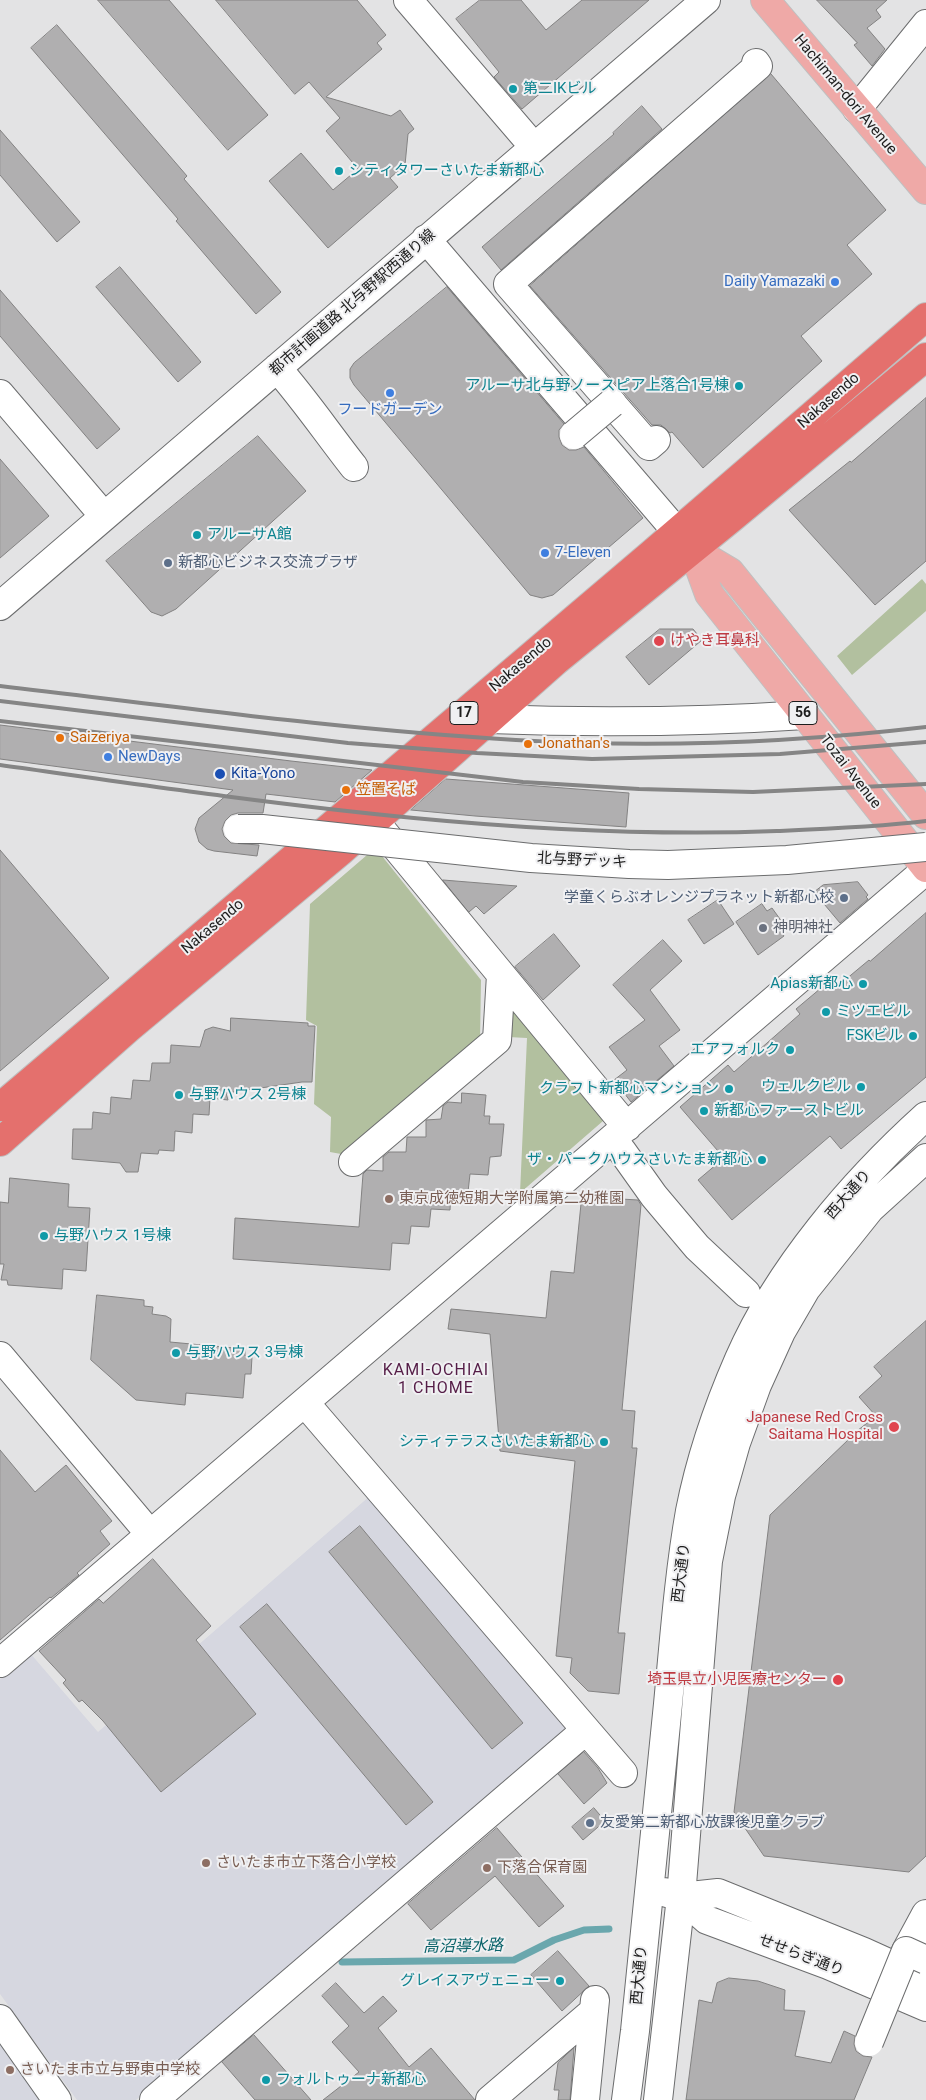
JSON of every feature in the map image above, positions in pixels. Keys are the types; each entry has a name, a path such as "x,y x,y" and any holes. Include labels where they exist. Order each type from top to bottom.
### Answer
{"highway":[{"name":"Nakasendo","path":"0,1142 136,1022 340,852 366,811 489,719 556,661 926,317"},
{"name":"Nakasendo","path":"0,1107 366,811 685,541 926,357"}],"main road":[{"name":"Hachiman-dori Avenue","path":"765,0 926,190"},
{"name":"Tozai Avenue","path":"685,541 709,594 926,869"},
{"name":"Tozai Avenue","path":"685,541 730,572 926,815"}],"street":[{"path":"408,0 534,147"},
{"name":"都市計画道路 北与野駅西通り線","path":"0,606 706,0"},
{"path":"857,109 926,24"},
{"path":"656,440 650,446 508,284 758,66 756,63"},
{"path":"426,239 685,541"},
{"path":"277,368 300,395 354,467"},
{"path":"0,394 104,516"},
{"path":"574,435 612,403"},
{"path":"489,719 705,721 805,715"},
{"path":"366,811 501,975 624,1139 654,1196 697,1247 746,1293"},
{"name":"北与野デッキ","path":"238,829 262,829 531,858 629,864 668,865 787,860 926,847"},
{"path":"0,1663 305,1403 624,1139 926,869"},
{"path":"353,1162 497,1040 501,975"},
{"name":"西大通り","path":"626,2100 635,2031 678,1606 690,1511 719,1409 740,1357 764,1313 799,1257 858,1182 926,1116"},
{"name":"西大通り","path":"658,2100 681,1897 708,1561 721,1496 736,1443 757,1385 781,1332 806,1289 870,1209 926,1158"},
{"path":"0,1356 150,1534"},
{"path":"305,1403 623,1774"},
{"path":"154,2100 586,1730"},
{"name":"せせらぎ通り","path":"648,1888 681,1897 718,1893 864,1952 926,1980"},
{"name":"せせらぎ通り","path":"681,1897 708,1920 828,1965 926,2007"},
{"path":"868,2042 916,1956 926,1914"},
{"path":"490,2100 595,2003 586,2100"},
{"path":"0,2019 57,2100"}],"shaded area":[{"name":"さいたま市立下落合小学校","path":"371,1495 565,1722 565,1731 136,2100 77,2100 0,1994 0,1679 30,1653 98,1732"},
{"name":"さいたま市立与野東中学校","path":"0,2040 41,2100 0,2100"}],"green space":[{"path":"922,579 926,584 926,611 852,675 837,656"},
{"path":"367,855 382,856 481,980 480,1042 352,1156 330,1152 331,1117 314,1104 317,1026 306,1020 310,904"},
{"path":"509,1003 603,1117 603,1121 520,1193 527,1038 508,1037"}],"building":[{"path":"98,0 169,0 268,115 228,150"},
{"path":"216,0 357,0 386,35 377,43 382,49 326,97 391,116 400,110 414,129 408,134 405,165 390,178 398,187 328,248 269,181 301,153 333,190 358,169 326,131 340,118 309,82 295,94"},
{"path":"480,0 521,0 546,30 582,0 649,0 522,109 494,77 499,72 456,19"},
{"path":"817,0 887,0 876,10 881,17 867,28 885,49 872,66 854,45 857,43"},
{"path":"57,25 187,176 184,179 281,292 256,314 176,221 178,219 31,48"},
{"path":"771,74 886,210 847,245 872,274 801,336 822,361 703,468 672,432 670,433 661,425 652,425 530,286"},
{"path":"642,106 662,129 501,270 482,247 614,134"},
{"path":"0,130 80,222 57,242 0,175"},
{"path":"120,267 201,362 178,382 96,287"},
{"path":"447,287 564,424 559,430 562,445 569,450 584,447 643,518 553,595 542,598 530,595 350,378 350,369 354,363"},
{"path":"0,290 120,429 97,449 0,336"},
{"path":"926,398 926,561 875,605 789,510 851,462"},
{"name":"アルーサA館","path":"258,436 306,491 176,609 162,616 151,612 106,561"},
{"path":"0,459 49,516 0,558"},
{"path":"660,629 693,629 702,640 649,685 626,657"},
{"path":"0,725 372,770 335,802 266,794 263,813 238,813 231,815 225,821 222,829 224,836 231,843 259,845 257,856 214,851 207,849 199,842 195,829 199,818 233,790 0,759"},
{"path":"446,779 629,793 626,827 411,810"},
{"path":"0,850 109,978 0,1071"},
{"path":"443,880 517,886 484,914 476,906 469,912"},
{"path":"858,882 868,895 866,897 868,899 840,923 814,892 823,885"},
{"path":"718,900 734,924 704,944 688,920"},
{"path":"762,904 767,911 772,908 785,926 780,930 784,936 758,955 736,922"},
{"path":"926,913 926,1077 841,1149 830,1136 732,1220 698,1180 724,1158 680,1107 728,1065 734,1072 800,1014 796,1009 827,983 833,990"},
{"path":"554,934 580,966 543,1000 515,967"},
{"path":"663,940 682,961 650,990 680,1030 659,1046 674,1066 631,1102 614,1080 627,1070 609,1047 645,1020 613,985"},
{"name":"与野ハウス 2号棟","path":"231,1018 308,1023 308,1026 315,1026 312,1082 226,1093 228,1100 210,1098 209,1115 193,1114 192,1133 175,1131 174,1151 159,1150 158,1154 141,1153 138,1172 126,1172 120,1163 72,1159 73,1129 92,1129 93,1112 110,1114 111,1097 131,1099 133,1080 150,1081 152,1063 170,1063 171,1045 200,1047 205,1030 213,1027 230,1031"},
{"path":"462,1093 486,1095 484,1116 490,1116 489,1124 504,1124 501,1156 490,1157 488,1175 470,1174 468,1192 451,1191 450,1210 431,1209 429,1227 411,1226 409,1244 392,1243 390,1270 233,1259 235,1218 359,1227 363,1174 367,1170 383,1171 383,1157 389,1152 406,1152 407,1137 426,1137 426,1120 441,1119 443,1106 448,1102 461,1103"},
{"name":"与野ハウス 1号棟","path":"10,1178 69,1184 68,1207 90,1208 86,1271 63,1269 62,1289 8,1285 7,1280 1,1280 4,1264 0,1264 0,1202 8,1203"},
{"name":"シティテラスさいたま新都心","path":"598,1191 621,1193 621,1199 638,1200 641,1205 622,1410 635,1411 632,1448 637,1448 618,1633 625,1633 619,1694 588,1691 570,1673 572,1658 556,1656 575,1461 500,1451 490,1334 448,1329 451,1309 546,1318 551,1271 574,1273 582,1194 597,1196"},
{"name":"与野ハウス 3号棟","path":"97,1295 144,1300 144,1306 153,1307 152,1314 166,1316 171,1319 170,1342 245,1349 245,1356 252,1357 251,1374 245,1374 243,1398 186,1393 185,1405 136,1400 91,1360"},
{"name":"埼玉県立小児医療センター","path":"926,1321 926,1856 909,1872 764,1856 734,1812 770,1515 848,1438 876,1416 859,1397 882,1376 874,1367"},
{"path":"0,1450 35,1492 66,1465 112,1521 100,1531 110,1544 77,1573 79,1575 0,1640"},
{"path":"360,1526 523,1723 492,1749 329,1552"},
{"path":"153,1559 211,1626 196,1640 256,1714 161,1792 103,1721 82,1700 79,1702 63,1683 66,1680 39,1651 99,1599 103,1603"},
{"path":"267,1604 433,1802 406,1825 240,1627"},
{"path":"584,1752 598,1768 607,1783 584,1804 558,1774"},
{"path":"594,1808 605,1821 583,1840 572,1827"},
{"path":"497,1828 564,1906 539,1927 495,1876 431,1930 408,1904"},
{"name":"グレイスアヴェニュー","path":"558,1951 589,1986 562,2011 531,1975"},
{"path":"729,1978 758,1981 785,1990 784,2010 805,2011 795,2056 831,2063 844,2031 855,2036 854,2044 856,2051 863,2056 872,2057 854,2100 686,2100 699,2000 712,2003 717,1983"},
{"path":"336,1983 364,2013 383,1996 397,2011 378,2028 409,2067 431,2048 475,2100 323,2100 359,2072 332,2042 349,2026 322,1996"},
{"name":"フォルトゥーナ新都心","path":"254,2035 311,2100 255,2100 222,2062"},
{"path":"574,2048 570,2100 558,2100 559,2090 554,2090 558,2063"}],"waterway":[{"name":"高沼導水路","path":"342,1962 514,1960 554,1940 584,1930 609,1929"}],"railway":[{"path":"0,686 322,724 516,740 670,744 824,737 926,727"},
{"path":"0,701 348,743 477,753 592,759 780,754 926,742"},
{"path":"0,721 523,782 639,789 753,792 926,784"},
{"path":"0,765 193,792 387,815 484,824 582,830 679,833 777,831 926,821"}],"place":[{"name":"第二IKビル","path":"513,89"},
{"name":"シティタワーさいたま新都心","path":"339,171"},
{"name":"Daily Yamazaki","path":"835,282"},
{"name":"アルーサ北与野ノースピア上落合1号棟","path":"739,386"},
{"name":"フードガーデン","path":"390,393"},
{"name":"アルーサA館","path":"197,535"},
{"name":"7-Eleven","path":"545,553"},
{"name":"新都心ビジネス交流プラザ","path":"168,563"},
{"name":"けやき耳鼻科","path":"659,641"},
{"name":"Saizeriya","path":"60,738"},
{"name":"Jonathan's","path":"528,744"},
{"name":"NewDays","path":"108,757"},
{"name":"Kita-Yono","path":"220,774"},
{"name":"笠置そば","path":"346,790"},
{"name":"学童くらぶオレンジプラネット新都心校","path":"844,898"},
{"name":"神明神社","path":"763,928"},
{"name":"Apias新都心","path":"863,984"},
{"name":"ミツエビル","path":"826,1012"},
{"name":"FSKビル","path":"913,1036"},
{"name":"エアフォルク","path":"790,1050"},
{"name":"ウェルクビル","path":"861,1087"},
{"name":"クラフト新都心マンション","path":"729,1089"},
{"name":"与野ハウス 2号棟","path":"179,1095"},
{"name":"新都心ファーストビル","path":"704,1111"},
{"name":"ザ・パークハウスさいたま新都心","path":"762,1160"},
{"name":"東京成徳短期大学附属第二幼稚園","path":"389,1199"},
{"name":"与野ハウス 1号棟","path":"44,1236"},
{"name":"与野ハウス 3号棟","path":"176,1353"},
{"name":"Japanese Red Cross Saitama Hospital","path":"894,1427"},
{"name":"シティテラスさいたま新都心","path":"604,1442"},
{"name":"埼玉県立小児医療センター","path":"838,1680"},
{"name":"友愛第二新都心放課後児童クラブ","path":"590,1823"},
{"name":"さいたま市立下落合小学校","path":"206,1863"},
{"name":"下落合保育園","path":"487,1868"},
{"name":"グレイスアヴェニュー","path":"560,1981"},
{"name":"さいたま市立与野東中学校","path":"10,2070"},
{"name":"フォルトゥーナ新都心","path":"266,2080"}],"district":[{"name":"KAMI-OCHIAI 1 CHOME","path":"436,1380"}]}
